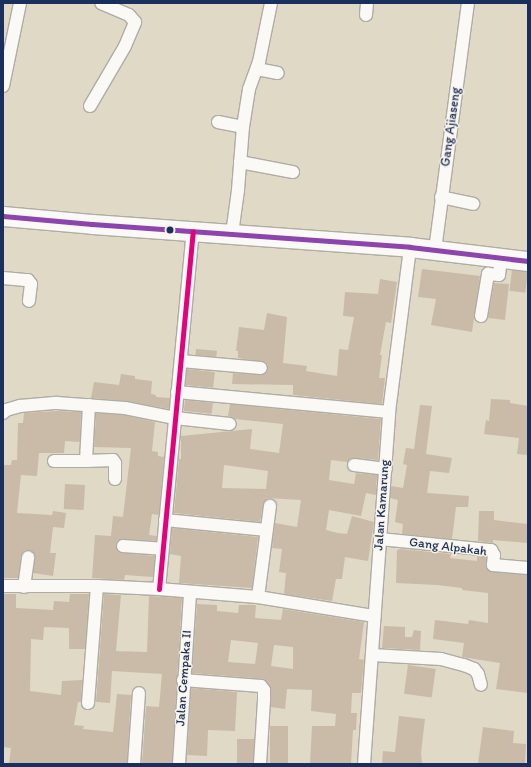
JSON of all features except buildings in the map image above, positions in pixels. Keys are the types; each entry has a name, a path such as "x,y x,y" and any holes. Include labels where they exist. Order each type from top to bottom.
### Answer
{"main road":[{"path":"3,216 193,232 410,247 528,261"}],"street":[{"path":"3,86 5,58 20,3"},
{"path":"90,106 126,46 135,22 129,15 101,3"},
{"path":"232,234 240,162 242,127 249,89 257,69 271,3"},
{"name":"Gang Ajiaseng","path":"434,250 468,3"},
{"path":"257,69 278,73"},
{"path":"218,122 242,127"},
{"path":"240,162 293,172"},
{"path":"441,197 474,204"},
{"path":"159,589 193,232"},
{"name":"Jalan Kamarung","path":"364,764 389,412 410,247"},
{"path":"482,316 488,274 499,275 501,258"},
{"path":"3,278 28,280 31,284 29,301"},
{"path":"181,361 261,368"},
{"path":"178,392 389,412"},
{"path":"3,413 6,410 20,406 57,402 125,408 175,418 230,424"},
{"path":"86,461 89,405"},
{"path":"54,461 113,460 115,463 115,479"},
{"path":"354,465 386,469"},
{"path":"258,597 270,506"},
{"path":"165,520 267,530"},
{"name":"Gang Alpakah","path":"380,539 491,550 494,554 493,565 528,568"},
{"path":"123,546 162,549"},
{"path":"24,587 28,558"},
{"path":"3,586 97,586 159,589 258,597 374,616"},
{"path":"88,703 97,586"},
{"name":"Jalan Cempaka II","path":"179,764 183,680 190,592"},
{"path":"372,655 441,659 464,665 474,669 478,674 480,685"},
{"path":"183,680 261,686 264,690 264,700 260,764"},
{"path":"134,764 139,693"}],"transit line":[{"path":"3,216 92,224 410,247 528,261"},
{"path":"159,589 193,232"}]}
